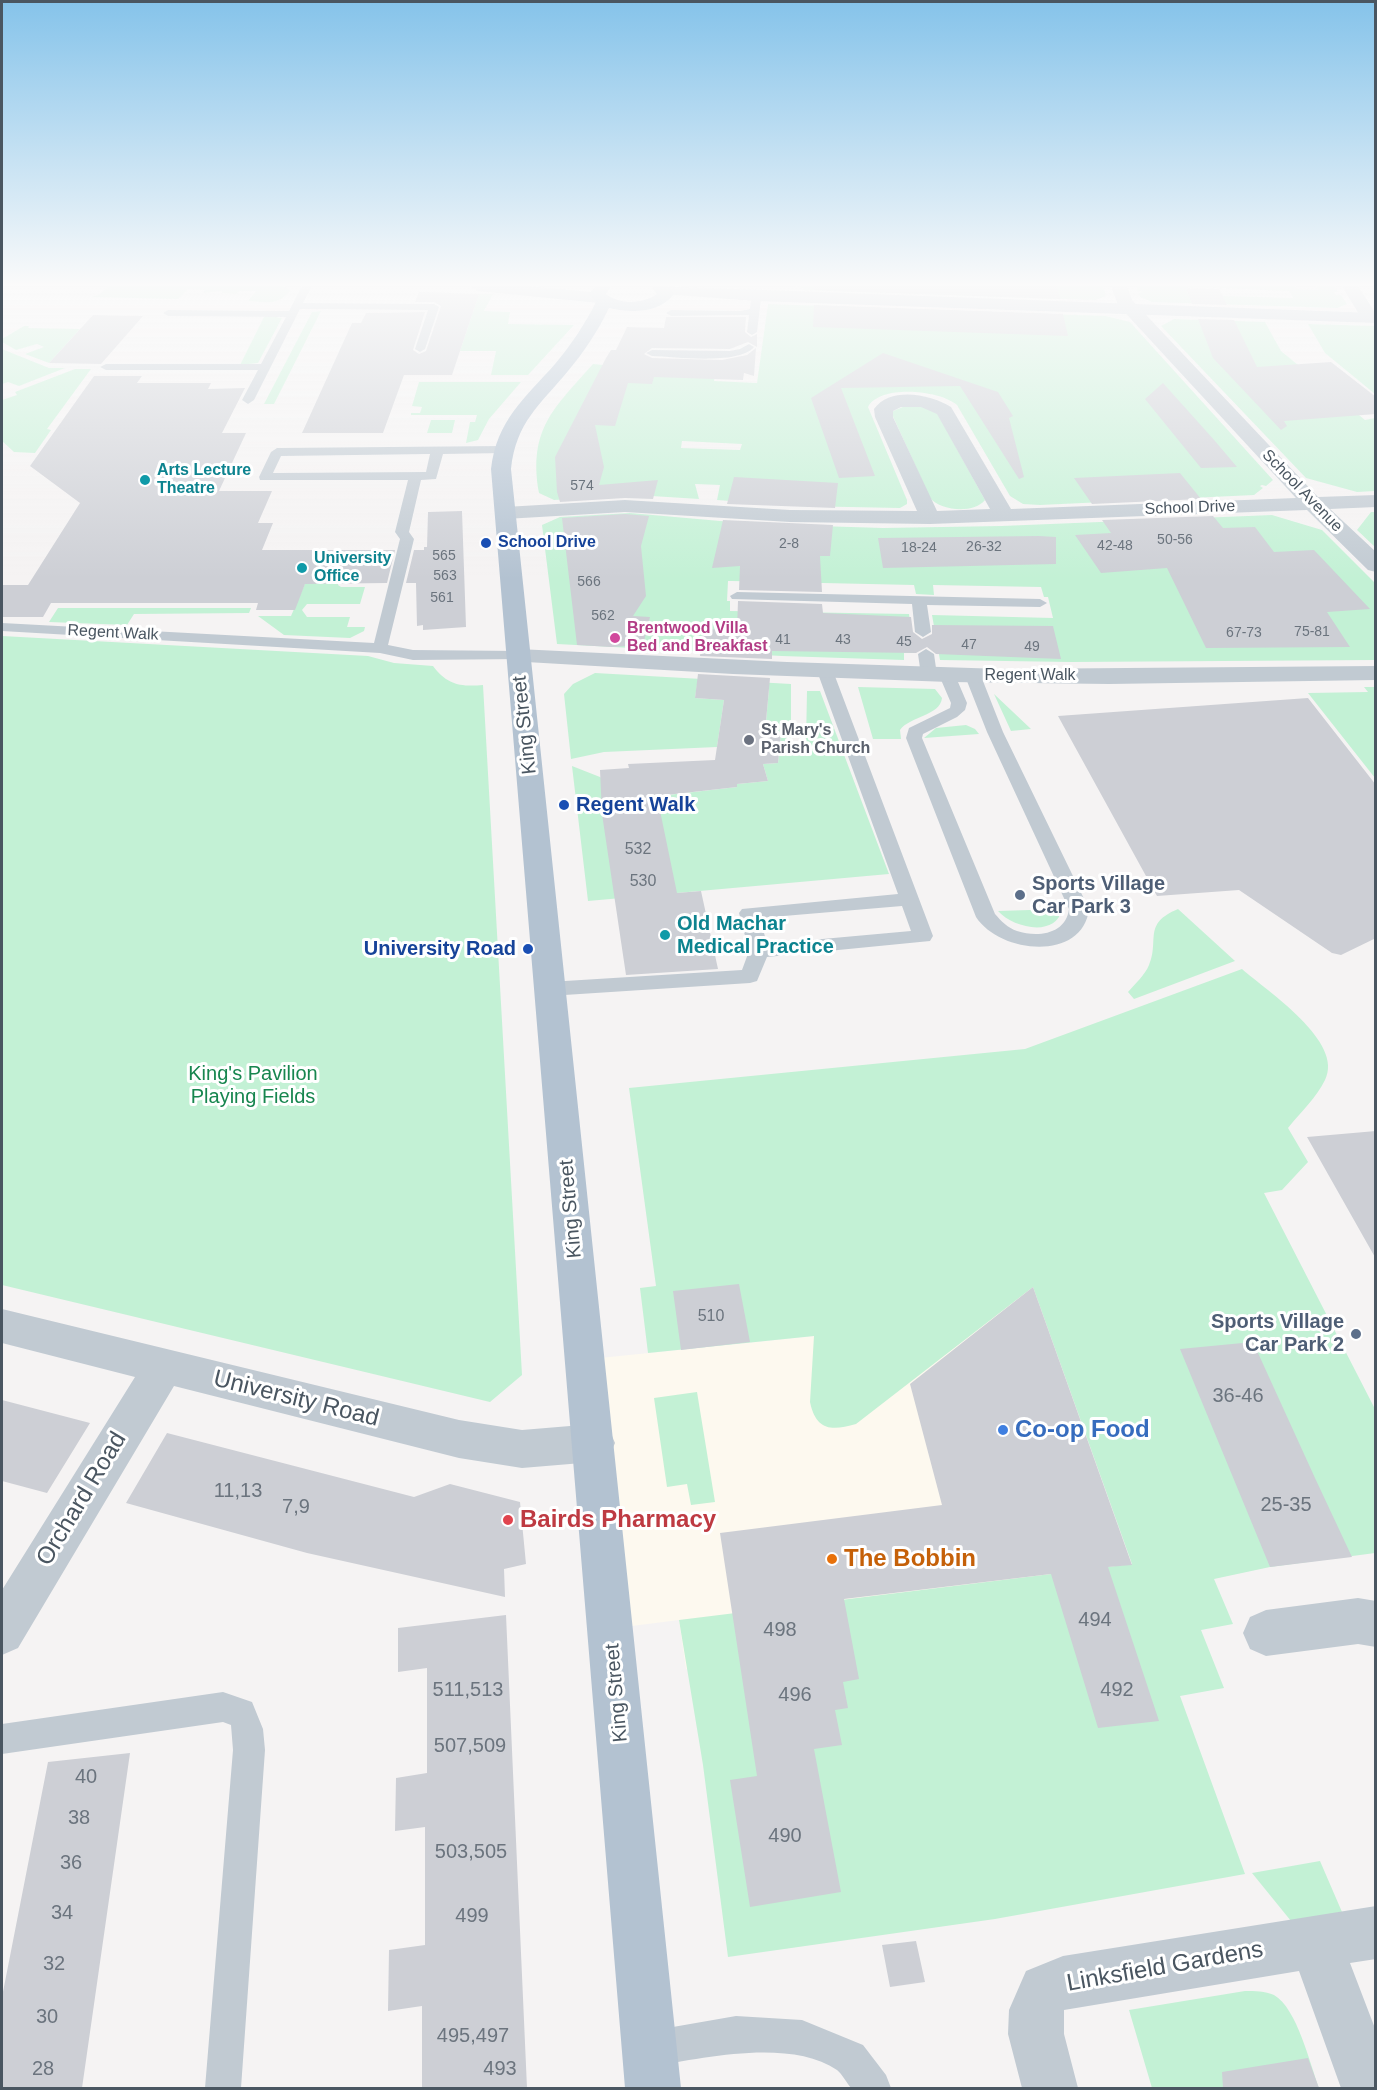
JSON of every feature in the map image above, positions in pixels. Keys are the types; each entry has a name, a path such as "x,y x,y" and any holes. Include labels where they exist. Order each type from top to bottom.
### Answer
{"main road":[{"name":"King Street","path":"546,384 514,421 502,450 501,469 651,2069"}],"street":[{"name":"School Avenue","path":"1201,384 1312,503 1376,566"},
{"path":"930,518 884,417 883,409 891,403 906,400 923,402 937,405 944,411 1004,515"},
{"name":"School Drive","path":"506,513 626,506 790,516 930,518 1376,501"},
{"name":"Regent Walk","path":"518,656 825,671 934,668 973,676 1376,673"},
{"name":"University Road","path":"2,1326 448,1436 526,1449 594,1443"},
{"name":"Orchard Road","path":"2,1632 164,1366"},
{"path":"1266,1633 1358,1621 1376,1624"},
{"name":"Linksfield Gardens","path":"1050,2088 1036,2034 1036,2010 1045,1990 1063,1983 1376,1932"},
{"path":"1315,1942 1369,2088"}],"lane":[{"path":"248,400 256,384"},
{"path":"436,452 431,476 265,477 277,452 502,450"},
{"path":"380,648 407,539 402,532 415,476"},
{"path":"737,596 1040,603"},
{"path":"919,600 923,632"},
{"name":"Regent Walk","path":"2,627 380,648 413,655 518,656"},
{"path":"934,668 959,703 957,710 945,718 928,723 915,732 914,738 986,917 1000,932 1017,938 1042,939 1064,935 1075,928 1080,919 1079,909 995,732 973,676"},
{"path":"759,951 923,936 825,671"},
{"path":"549,989 750,976 759,951 749,913 909,899"},
{"path":"2,1738 223,1707 241,1713 248,1729 249,1750 223,2088"},
{"path":"651,2069 736,2034 802,2038 850,2058 873,2088"}],"shaded area":[{"path":"1033,1287 1136,1577 686,1669 679,1620 616,1628 590,1359 894,1328"}],"green space":[{"path":"37,384 80,384 47,429 51,430 35,453 14,452 2,441 2,400 17,395 15,392"},
{"path":"275,384 284,384 274,404 264,404"},
{"path":"419,384 520,384 489,419 478,440 466,443 470,422 475,422 477,415 411,415 411,413 420,413 422,407 412,406"},
{"path":"576,384 1186,384 1273,480 1266,486 1260,486 1263,488 1254,495 1023,504 1010,496 957,405 949,400 925,393 897,392 875,400 868,407 907,500 907,504 900,508 798,506 717,500 720,485 695,484 699,499 636,495 554,500 539,493 537,452 547,421","holes":["682,441 742,444 740,450 681,448"]},
{"path":"1216,384 1321,384 1365,420 1375,418 1375,491 1357,492 1306,478"},
{"path":"1362,384 1375,384 1375,394"},
{"path":"916,405 936,411 985,500 980,504 966,509 957,509 942,506 930,498 891,412 905,406"},
{"path":"431,420 455,420 452,433 427,433"},
{"path":"1371,512 1375,512 1375,547 1357,530"},
{"path":"630,513 754,524 883,528 1001,526 1272,515 1322,530 1375,583 1375,660 1071,662 940,660 932,615 1053,618 1048,597 1044,597 1041,587 933,585 934,595 916,594 914,585 728,581 727,601 730,601 730,611 909,614 914,653 904,653 904,660 557,644 542,525 560,517"},
{"path":"341,576 338,585 341,587 365,587 360,604 307,604 302,610 307,617 350,617 347,627 365,627 364,631 350,638 284,635 258,616 291,616 307,579"},
{"path":"58,608 251,608 249,613 134,614 127,625 49,622"},
{"name":"King's Pavilion Playing Fields","path":"2,636 368,656 394,663 433,666 449,681 468,686 483,685 522,1375 490,1402 2,1285"},
{"path":"595,673 791,684 791,743 792,747 801,750 806,743 807,691 820,691 889,874 588,901 572,766 600,777 633,799 737,787 737,784 768,781 763,764 778,763 781,733 765,732 769,689 697,685 695,698 724,700 717,747 604,752 571,759 564,694 573,684"},
{"path":"858,687 935,689 942,698 936,709 910,722 900,730 901,739 873,739"},
{"path":"1364,687 1375,687 1375,778 1308,693 1368,692"},
{"path":"994,694 1031,729 1011,731"},
{"path":"966,725 975,729 979,734 924,738 936,728"},
{"path":"1062,909 1052,924 1043,927 1013,922 998,911"},
{"path":"1178,909 1235,961 1134,999 1128,992 1149,965 1156,927 1167,915"},
{"path":"1242,969 1300,1018 1324,1050 1328,1065 1325,1080 1313,1099 1288,1128 1308,1162 1282,1190 1264,1193 1375,1409 1375,1553 1270,1567 1214,1579 1233,1624 1201,1630 1224,1688 1180,1696 1245,1874 995,1919 728,1957 703,1765 679,1620 1132,1564 1033,1287 856,1424 840,1428 826,1427 821,1424 816,1419 810,1402 814,1336 648,1353 640,1288 656,1286 629,1088 1025,1049"},
{"path":"697,1392 715,1502 691,1505 687,1484 667,1487 654,1398"},
{"path":"1320,1861 1342,1912 1291,1921 1252,1873"},
{"path":"1245,1991 1271,1994 1282,2002 1296,2024 1319,2088 1152,2088 1129,2010"}],"building":[{"path":"89,384 211,384 208,389 245,388 222,433 246,433 219,491 272,491 258,523 273,523 262,550 395,550 387,583 305,584 295,610 256,610 258,603 51,603 43,617 2,617 2,585 28,585 80,503 30,466"},
{"path":"324,384 401,384 383,433 302,433"},
{"path":"593,384 628,384 615,426 595,425 604,467 599,485 658,480 653,499 625,498 560,502 557,492 555,457"},
{"path":"834,384 973,384 998,392 1013,416 1009,418 1024,477 1019,479 960,386 841,388 875,476 839,478 811,398"},
{"path":"1163,384 1237,467 1201,468 1145,399"},
{"path":"1237,384 1359,384 1376,397 1376,414 1284,421 1287,426 1281,430"},
{"path":"1180,473 1201,499 1092,504 1074,478"},
{"path":"734,477 838,483 835,508 727,504"},
{"path":"462,511 466,627 423,630 423,625 417,626 416,583 406,583 414,550 424,550 424,547 427,547 428,512"},
{"path":"625,514 649,516 641,546 646,596 633,616 650,617 643,645 611,647 577,645 562,518"},
{"path":"1213,516 1223,528 1255,527 1274,552 1314,550 1370,609 1327,612 1350,647 1206,648 1167,568 1101,573 1075,535 1111,533 1102,520"},
{"path":"723,520 833,525 830,556 820,556 822,592 739,590 740,566 712,568"},
{"path":"1056,537 1056,564 883,568 878,538"},
{"path":"738,601 822,604 823,613 911,617 913,632 922,639 932,634 932,625 1053,626 1061,659 936,654 927,647 916,653 772,651 772,659 700,656 703,629 737,630"},
{"path":"698,674 770,678 765,732 781,733 778,763 763,764 768,781 657,796 677,893 701,891 718,969 626,975 602,814 600,770 629,768 628,764 715,760 724,700 695,698"},
{"path":"1308,698 1376,785 1376,938 1341,955 1332,953 1239,890 1157,896 1058,716"},
{"path":"1376,1131 1376,1259 1307,1137"},
{"path":"739,1284 750,1342 681,1350 673,1291"},
{"path":"1033,1287 1132,1565 1108,1567 1159,1721 1098,1728 1051,1574 844,1599 859,1679 843,1682 848,1708 835,1710 842,1745 814,1749 841,1892 750,1907 730,1780 757,1776 720,1533 942,1505 910,1384"},
{"path":"1253,1342 1352,1557 1270,1567 1180,1349"},
{"path":"2,1400 90,1423 47,1493 2,1481"},
{"path":"167,1433 414,1497 450,1484 520,1502 526,1564 504,1569 505,1597 307,1553 126,1503"},
{"path":"506,1615 527,2088 422,2088 422,2006 388,2011 389,1950 425,1945 425,1827 395,1831 396,1778 427,1773 427,1668 398,1672 398,1628"},
{"path":"130,1753 82,2088 2,2088 2,1997 48,1762"},
{"path":"916,1941 925,1982 890,1987 882,1945"},
{"path":"1308,2058 1319,2088 1223,2088 1222,2072"}],"place":[{"name":"Arts Lecture Theatre","path":"145,480"},
{"name":"School Drive","path":"486,543"},
{"name":"University Office","path":"302,568"},
{"name":"Brentwood Villa Bed and Breakfast","path":"615,638"},
{"name":"St Mary's Parish Church","path":"749,740"},
{"name":"Regent Walk","path":"564,805"},
{"name":"Sports Village Car Park 3","path":"1020,895"},
{"name":"Old Machar Medical Practice","path":"665,935"},
{"name":"University Road","path":"528,949"},
{"name":"Sports Village Car Park 2","path":"1356,1334"},
{"name":"Co-op Food","path":"1003,1430"},
{"name":"Bairds Pharmacy","path":"508,1520"},
{"name":"The Bobbin","path":"832,1559"}]}
